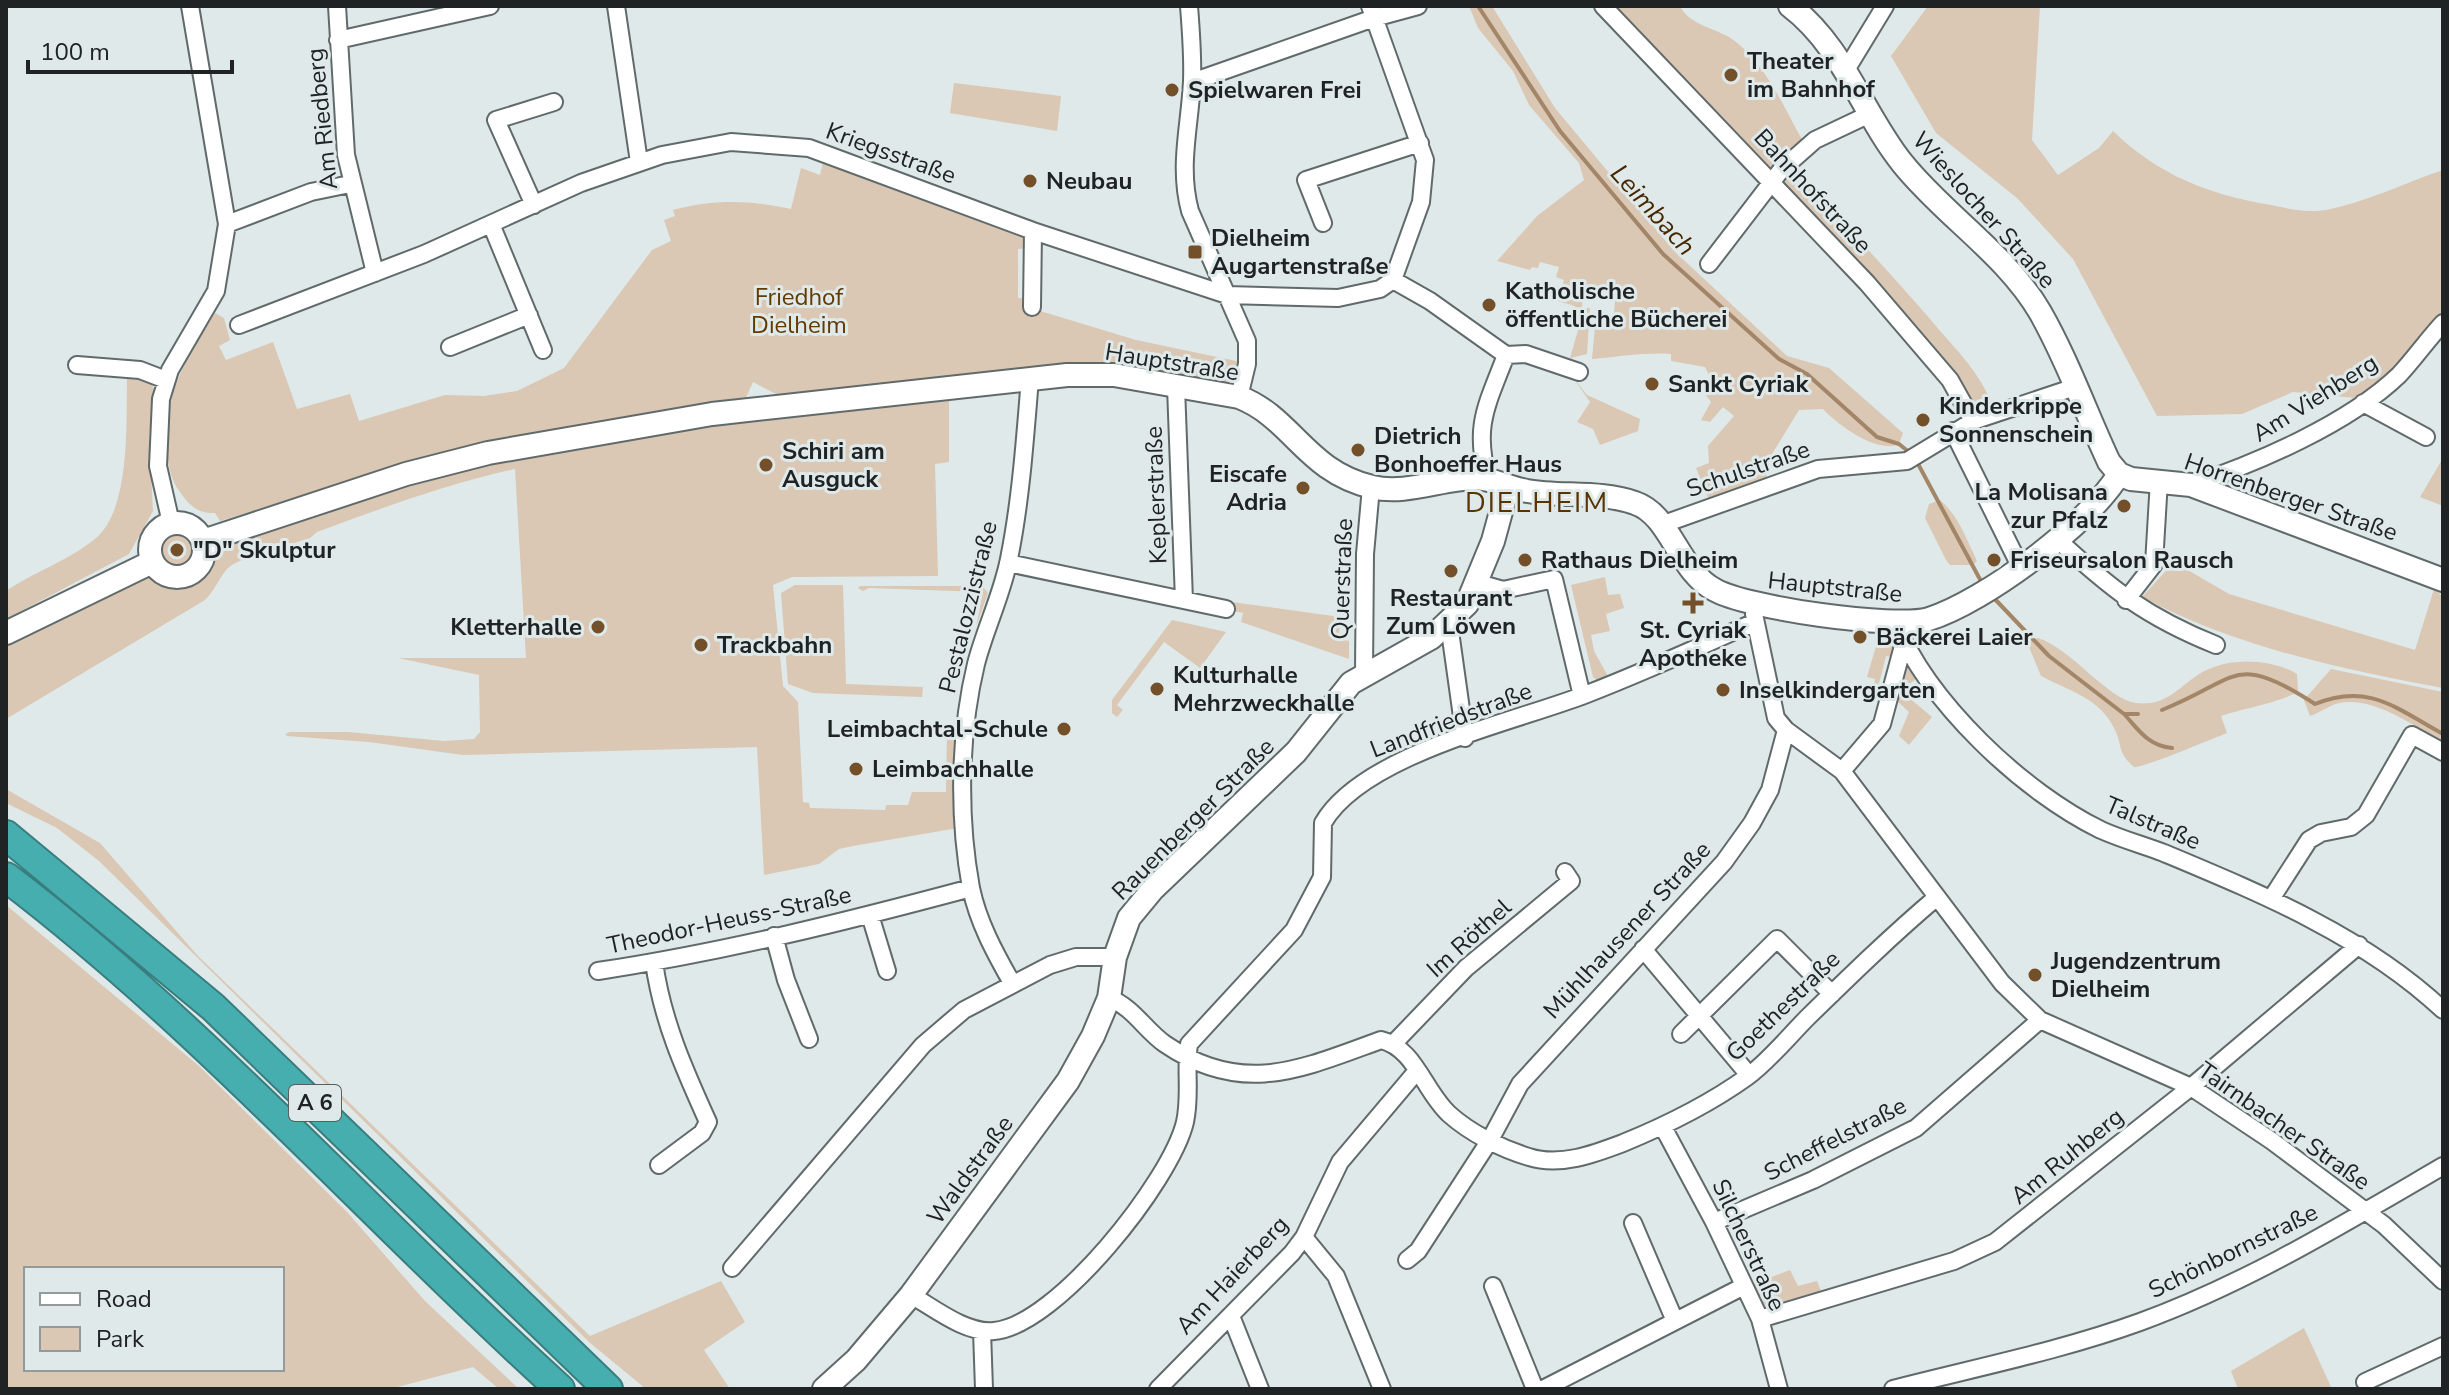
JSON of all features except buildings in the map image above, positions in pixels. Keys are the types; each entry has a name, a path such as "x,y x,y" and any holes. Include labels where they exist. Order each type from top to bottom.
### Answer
{"highway":[{"name":"A 6","path":"6,835 213,1007 608,1389"},
{"name":"A 6","path":"6,877 198,1038 491,1326 560,1389"}],"street":[{"path":"171,523 158,466 156,441 166,380 216,291 227,224 190,6"},
{"name":"Am Riedberg","path":"337,6 350,184 375,273"},
{"path":"338,40 490,6"},
{"path":"616,6 639,162"},
{"path":"1189,6 1192,82 1182,164 1184,188 1190,211 1247,341 1247,364 1239,397"},
{"path":"1192,82 1372,12 1418,6"},
{"name":"Bahnhofstraße","path":"1603,6 1771,180 1950,380 1973,421"},
{"path":"1846,70 1885,6"},
{"name":"Wieslocher Straße","path":"1795,8 1816,28 1846,70 1903,164 2011,274 2039,311 2109,462 2119,474"},
{"path":"1227,295 1338,298 1380,289 1393,280 1425,186 1425,160 1372,12"},
{"path":"534,205 496,120 554,102"},
{"path":"1709,264 1771,180 1815,140 1872,113"},
{"name":"Kriegsstraße","path":"239,325 375,273 639,162 693,147 731,142 809,148 1033,231 1227,295"},
{"path":"1323,223 1306,180 1420,143"},
{"path":"227,224 311,192 350,184"},
{"path":"491,224 543,350"},
{"path":"1032,307 1033,231"},
{"path":"1393,280 1430,301 1506,355 1526,354 1579,372"},
{"path":"450,347 529,315"},
{"name":"Am Viehberg","path":"2191,485 2250,465 2363,403 2399,374 2443,323"},
{"path":"1498,483 1480,450 1481,423 1506,355"},
{"path":"77,365 140,370 166,380"},
{"name":"Hauptstraße","path":"203,541 378,483 488,453 712,414 1030,378 1114,375 1239,397 1268,412 1322,466 1371,487 1396,489 1498,483 1632,501 1651,512 1699,580 1754,614 1900,632 1975,597 2021,568 2103,497 2119,474"},
{"name":"Pestalozzistraße","path":"1012,983 992,947 971,888 964,806 967,709 977,662 1008,563 1022,483 1030,378"},
{"name":"Keplerstraße","path":"1176,387 1184,600"},
{"name":"Schulstraße","path":"1661,525 1818,469 1907,461 1973,421 2075,387"},
{"path":"2363,403 2426,437"},
{"path":"1953,431 2021,568"},
{"name":"Horrenberger Straße","path":"2119,474 2131,479 2191,485 2442,580"},
{"path":"2126,600 2154,564 2159,480"},
{"name":"Rauenberger Straße","path":"1115,957 1129,918 1153,889 1296,752 1351,683 1431,638 1467,604 1478,583 1498,483"},
{"name":"Querstraße","path":"1364,673 1365,554 1371,487"},
{"path":"171,523 194,528 203,541 203,559 192,573 174,577 165,575 152,562 152,538 171,523"},
{"path":"2057,539 2126,600 2157,619 2216,645"},
{"path":"6,633 152,562"},
{"name":"Keplerstraße","path":"1008,563 1226,609"},
{"path":"1478,583 1503,590 1554,579 1582,696"},
{"path":"1754,614 1776,718 1786,730"},
{"name":"Landfriedstraße","path":"1186,1058 1196,1032 1269,960 1298,923 1322,877 1320,835 1330,813 1378,772 1582,696 1689,652 1754,614"},
{"path":"1449,624 1465,738"},
{"path":"1842,771 1882,724 1900,632"},
{"name":"Talstraße","path":"1900,632 1981,742 2048,797 2102,830 2271,899 2359,945 2422,990 2443,1010"},
{"name":"Tairnbacher Straße","path":"1786,730 1842,771 2002,983 2040,1020 2191,1087 2365,1212 2443,1281"},
{"name":"Mühlhausener Straße","path":"1407,1260 1418,1251 1490,1140 1520,1084 1724,862 1752,823 1770,790 1786,730"},
{"path":"2271,899 2309,840 2321,833 2351,827 2366,815 2412,735 2443,752"},
{"name":"Im Röthel","path":"1394,1043 1466,968 1571,881 1565,872"},
{"name":"Theodor-Heuss-Straße","path":"598,971 654,962 870,915 971,888"},
{"name":"Goethestraße","path":"1394,1043 1403,1049 1416,1072 1449,1114 1490,1140 1531,1158 1567,1161 1663,1127 1697,1110 1749,1075 1888,937 1937,897"},
{"name":"Theodor-Heuss-Straße","path":"870,915 887,971"},
{"path":"774,936 786,980 809,1039"},
{"path":"1681,1034 1777,939 1832,994"},
{"name":"Am Ruhberg","path":"1760,1319 1954,1261 1995,1242 2191,1087 2359,945"},
{"path":"1643,949 1749,1075"},
{"path":"732,1268 923,1045 964,1010 1012,983 1076,957 1115,957"},
{"name":"Waldstraße","path":"824,1389 856,1360 911,1295 1068,1081 1093,1036 1109,998 1115,957"},
{"path":"654,962 660,1004 681,1063 708,1122 702,1133 659,1165"},
{"path":"1109,998 1129,1008 1155,1037 1206,1068 1262,1075 1302,1067 1381,1040 1394,1043"},
{"name":"Scheffelstraße","path":"1714,1222 1813,1180 1916,1128 2040,1020"},
{"path":"911,1295 982,1331 996,1332 1029,1320 1052,1303 1136,1211 1184,1125 1190,1092 1186,1058"},
{"name":"Am Haierberg","path":"1158,1389 1304,1237 1340,1162 1416,1072"},
{"name":"Silcherstraße","path":"1663,1127 1714,1222 1760,1319 1779,1389"},
{"name":"Schönbornstraße","path":"1893,1389 2137,1323 2242,1279 2443,1166"},
{"path":"1633,1223 1675,1321"},
{"path":"1304,1237 1336,1276 1382,1389"},
{"path":"1493,1286 1535,1389"},
{"path":"1543,1389 1744,1286"},
{"path":"1231,1316 1260,1389"},
{"path":"982,1331 984,1389"},
{"path":"2365,1382 2443,1346"}],"green space":[{"path":"1469,6 1492,6 1555,108 1674,251 1787,356 1829,368 1903,433 1899,444 1890,446 1869,442 1838,423 1823,409 1799,410 1772,454 1762,461 1769,484 1711,505 1696,468 1709,463 1708,446 1734,416 1723,407 1710,422 1701,420 1711,402 1705,394 1711,379 1705,367 1671,361 1671,354 1592,359 1595,326 1613,326 1615,301 1606,300 1606,292 1583,291 1582,308 1590,308 1587,354 1570,358 1581,320 1572,317 1575,306 1558,301 1564,280 1556,277 1559,267 1540,262 1538,268 1532,267 1530,270 1497,261 1537,216 1584,180 1579,163 1529,105 1513,71 1478,28"},
{"path":"1603,6 1680,6 1690,18 1732,39 1744,49 1765,74 1807,148 1788,165 1878,260 1957,351 1982,384 1993,409 1985,412 1971,404"},
{"path":"1928,6 2040,6 2032,140 2058,175 2099,148 2113,131 2148,160 2186,181 2249,201 2298,210 2319,211 2341,207 2443,170 2443,316 2392,371 2355,398 2293,392 2242,414 2157,416 2073,259 2017,198 1936,133 1891,56"},
{"path":"954,83 1061,96 1057,131 950,113"},
{"name":"Friedhof Dielheim","path":"824,159 1027,237 1027,248 1018,249 1018,298 1027,299 1027,307 1136,340 1241,362 1236,378 1228,386 1158,379 780,396 753,382 744,402 472,447 374,473 220,521 215,513 204,512 191,505 174,481 167,451 170,407 187,360 215,313 224,318 230,340 219,346 226,360 273,342 297,409 350,394 359,421 445,395 484,396 517,391 564,368 652,250 671,241 664,220 675,216 673,210 732,202 791,209 801,168 820,175"},
{"path":"1572,376 1587,395 1640,419 1638,431 1600,445 1593,429 1577,422 1590,402"},
{"path":"127,379 152,381 154,397 149,437 153,511 129,554 6,619 6,591 86,546 107,524 121,486 126,440"},
{"path":"949,399 949,462 935,464 938,576 792,577 773,585 783,686 798,702 803,802 809,803 810,808 885,810 886,805 908,805 912,792 946,792 947,727 955,731 958,828 839,849 819,864 764,875 757,747 463,755 369,742 287,736 285,734 290,732 348,732 444,741 474,739 480,732 479,675 398,658 526,658 515,469 415,497 234,564 205,600 6,719 6,643 134,579 142,577 178,585 194,582 225,544 446,470 648,429"},
{"path":"2443,458 2443,506 2420,497"},
{"path":"1940,500 1962,528 1977,561 1973,565 1950,565 1946,560 1925,518 1929,504"},
{"path":"177,530 191,536 197,550 191,564 177,570 163,564 157,550 163,536"},
{"path":"2174,562 2229,594 2415,650 2434,589 2443,597 2443,688 2288,654 2213,629 2142,597"},
{"path":"1605,577 1608,595 1620,594 1624,608 1606,614 1610,631 1591,635 1594,651 1610,680 1601,683 1593,677 1571,585"},
{"path":"795,585 843,585 846,684 923,687 922,697 813,693 788,684 781,593"},
{"path":"982,586 988,593 976,627 983,592 869,588 863,591 858,588"},
{"path":"1217,600 1340,617 1339,639 1349,641 1349,659 1241,622 1243,613 1196,603"},
{"path":"1172,620 1226,632 1200,668 1164,642 1117,705 1123,710 1117,717 1112,713 1112,700"},
{"path":"1879,636 1893,640 1898,646 1893,657 1886,656 1874,703 1871,704 1875,679 1867,677"},
{"path":"2038,638 2064,652 2113,693 2136,703 2164,699 2201,673 2236,662 2262,662 2297,674 2298,691 2221,716 2227,733 2134,767 2122,752 2114,728 2100,709 2082,696 2041,676 2029,647 2030,641"},
{"path":"1903,657 1918,677 1901,691 1932,717 1909,745 1899,736 1909,712 1896,700"},
{"path":"2331,669 2443,692 2443,741 2383,710 2358,702 2340,703 2310,716 2304,700"},
{"path":"6,789 100,843 197,955 590,1336 721,1281 745,1322 704,1350 730,1389 646,1389 589,1342 99,861 57,828 6,803"},
{"path":"6,905 199,1066 347,1212 425,1301 519,1389 499,1389 473,1367 390,1389 6,1389"},
{"path":"1790,1270 1798,1286 1817,1281 1822,1294 1771,1310 1764,1308 1751,1285"},
{"path":"2304,1328 2332,1389 2238,1389 2231,1371"}],"waterway":[{"name":"Leimbach","path":"1478,6 1560,131 1663,254 1779,359 1807,374 1877,437 1899,444 1909,452"},
{"name":"Leimbach","path":"1917,462 1983,585"},
{"name":"Leimbach","path":"1991,595 2049,656 2124,714 2138,714"},
{"name":"Leimbach","path":"2162,710 2223,681 2251,674 2267,678 2315,704 2351,696 2382,701 2443,734"},
{"name":"Leimbach","path":"2124,714 2150,741 2172,748"}],"place":[{"name":"Theater im Bahnhof","path":"1731,75"},
{"name":"Spielwaren Frei","path":"1172,90"},
{"name":"Neubau","path":"1030,181"},
{"name":"Dielheim Augartenstraße","path":"1195,252"},
{"name":"Katholische öffentliche Bücherei","path":"1489,305"},
{"name":"Sankt Cyriak","path":"1652,384"},
{"name":"Kinderkrippe Sonnenschein","path":"1923,420"},
{"name":"Dietrich Bonhoeffer Haus","path":"1358,450"},
{"name":"Schiri am Ausguck","path":"766,465"},
{"name":"Eiscafe Adria","path":"1303,488"},
{"name":"La Molisana zur Pfalz","path":"2124,506"},
{"name":"\"D\" Skulptur","path":"177,550"},
{"name":"Rathaus Dielheim","path":"1525,560"},
{"name":"Friseursalon Rausch","path":"1994,560"},
{"name":"Restaurant Zum Löwen","path":"1451,571"},
{"name":"St. Cyriak Apotheke","path":"1693,603"},
{"name":"Kletterhalle","path":"598,627"},
{"name":"Bäckerei Laier","path":"1860,637"},
{"name":"Trackbahn","path":"701,645"},
{"name":"Kulturhalle Mehrzweckhalle","path":"1157,689"},
{"name":"Inselkindergarten","path":"1723,690"},
{"name":"Leimbachtal-Schule","path":"1064,729"},
{"name":"Leimbachhalle","path":"856,769"},
{"name":"Jugendzentrum Dielheim","path":"2035,975"}],"district":[{"name":"DIELHEIM","path":"1537,503"}]}
